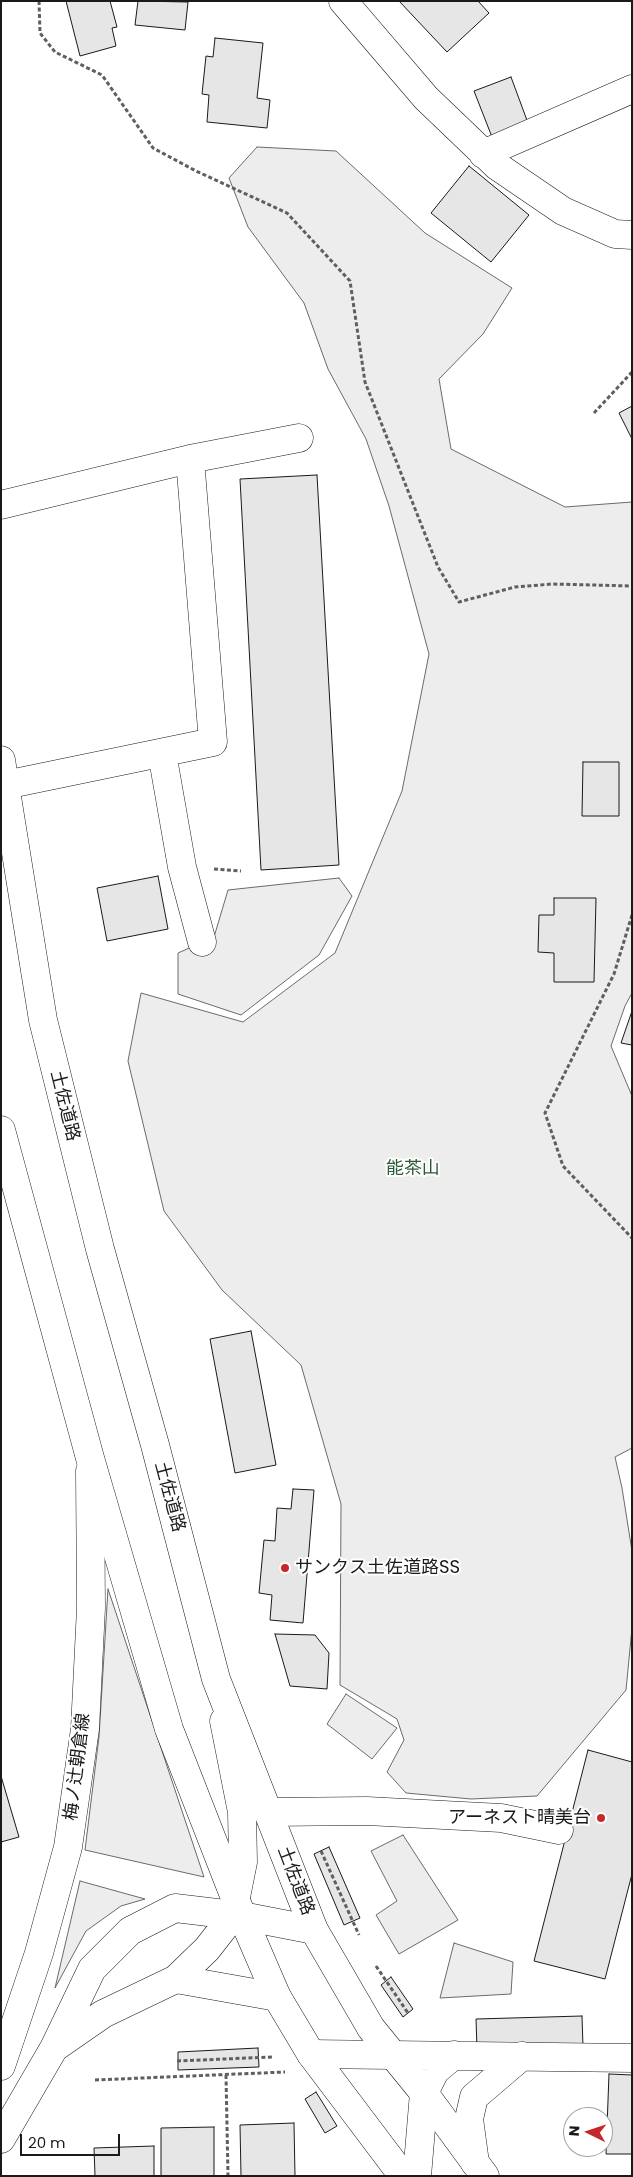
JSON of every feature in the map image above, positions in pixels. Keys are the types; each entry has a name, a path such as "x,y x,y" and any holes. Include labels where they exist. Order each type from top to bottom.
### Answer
{"main road":[{"path":"343,1 426,98 483,154 563,211 615,234 632,235"},
{"path":"483,154 632,89"},
{"path":"1,505 190,459 299,438"},
{"path":"3,772 162,752 213,742 190,459"},
{"path":"162,752 182,867 202,942"},
{"name":"土佐道路","path":"3,772 43,1020 100,1249 155,1445 216,1679 314,1930 371,2028 424,2093 480,2169"},
{"path":"1,1130 90,1458 169,1729 237,1910 277,1998 311,2054 404,2176"},
{"name":"梅ノ辻朝倉線","path":"1,2066 39,1953 66,1854 82,1749 91,1608 90,1458"},
{"path":"54,2048 103,2014 176,1979 206,1949 237,1910 243,1862 242,1812 216,1679"},
{"path":"268,1812 367,1811 501,1818 559,1830"},
{"path":"1,2139 54,2048 92,1969 130,1931 175,1908 237,1910 314,1930"},
{"path":"176,1979 277,1998"},
{"path":"311,2054 632,2058"},
{"path":"417,2176 424,2093 435,2071 454,2055"},
{"path":"480,2169 469,2119 474,2097 522,2056"}],"path":[{"path":"39,1 40,33 55,52 102,75 153,148 196,171 287,212 350,281 364,382 438,567 459,602 515,587 552,584 632,586"},
{"path":"594,413 632,372"},
{"path":"632,915 614,974 546,1113 564,1166 632,1238"},
{"path":"321,1851 359,1936"},
{"path":"376,1966 408,2013"},
{"path":"178,2061 272,2057"},
{"path":"95,2080 289,2072"},
{"path":"226,2075 228,2176"}],"green space":[{"name":"能茶山","path":"257,147 336,151 425,233 512,288 483,334 439,379 451,449 565,507 632,502 632,993 625,1006 611,1046 632,1096 632,1448 615,1457 632,1551 632,1628 626,1690 537,1796 471,1799 406,1793 387,1772 404,1740 397,1719 340,1685 341,1504 301,1365 222,1290 164,1211 128,1061 141,993 243,1022 335,953 402,791 429,654 389,506 366,439 328,369 304,303 248,227 229,178"},
{"path":"339,878 352,896 319,955 241,1015 178,994 178,953 214,937 228,890"},
{"path":"108,1589 204,1877 85,1850 99,1737"},
{"path":"346,1694 397,1728 372,1759 327,1724"},
{"path":"403,1835 458,1920 399,1954 376,1915 397,1901 371,1851"},
{"path":"80,1881 145,1899 121,1906 86,1931 55,1988"},
{"path":"454,1943 513,1962 511,1994 440,1998"}],"building":[{"path":"66,1 110,1 117,27 112,28 116,46 80,56"},
{"path":"138,1 188,2 185,30 135,25"},
{"path":"399,1 478,1 489,13 447,52"},
{"path":"215,38 263,43 257,98 270,100 267,128 207,122 209,95 202,94 206,56 213,57"},
{"path":"511,77 528,123 492,137 474,91"},
{"path":"469,166 529,215 491,262 431,213"},
{"path":"632,406 632,439 619,413"},
{"path":"317,475 339,865 261,870 240,479"},
{"path":"583,762 619,762 619,816 582,816"},
{"path":"158,876 168,929 107,941 97,888"},
{"path":"554,898 596,898 594,982 554,982 554,953 538,952 539,915 554,915"},
{"path":"632,1011 632,1045 621,1043"},
{"path":"251,1331 276,1465 235,1473 210,1339"},
{"path":"293,1489 314,1490 303,1623 270,1620 272,1595 259,1593 264,1540 275,1541 277,1508 291,1509"},
{"path":"275,1634 315,1635 329,1653 327,1689 290,1686"},
{"name":"アーネスト晴美台","path":"588,1750 632,1762 632,1874 605,1979 534,1961"},
{"path":"1,1776 19,1837 1,1842"},
{"path":"329,1847 360,1918 344,1925 314,1854"},
{"path":"391,1977 413,2009 403,2017 381,1985"},
{"path":"582,2016 583,2047 477,2049 476,2019"},
{"path":"258,2048 259,2067 178,2070 178,2052"},
{"path":"609,2074 632,2075 632,2154 613,2154 613,2107 608,2107"},
{"path":"316,2092 337,2126 325,2133 305,2099"},
{"path":"294,2123 295,2176 241,2176 240,2125"},
{"path":"214,2127 214,2176 161,2176 161,2128"},
{"path":"154,2146 154,2176 95,2176 94,2148"}],"place":[{"name":"サンクス土佐道路SS","path":"285,1568"},
{"name":"アーネスト晴美台","path":"601,1818"}]}
